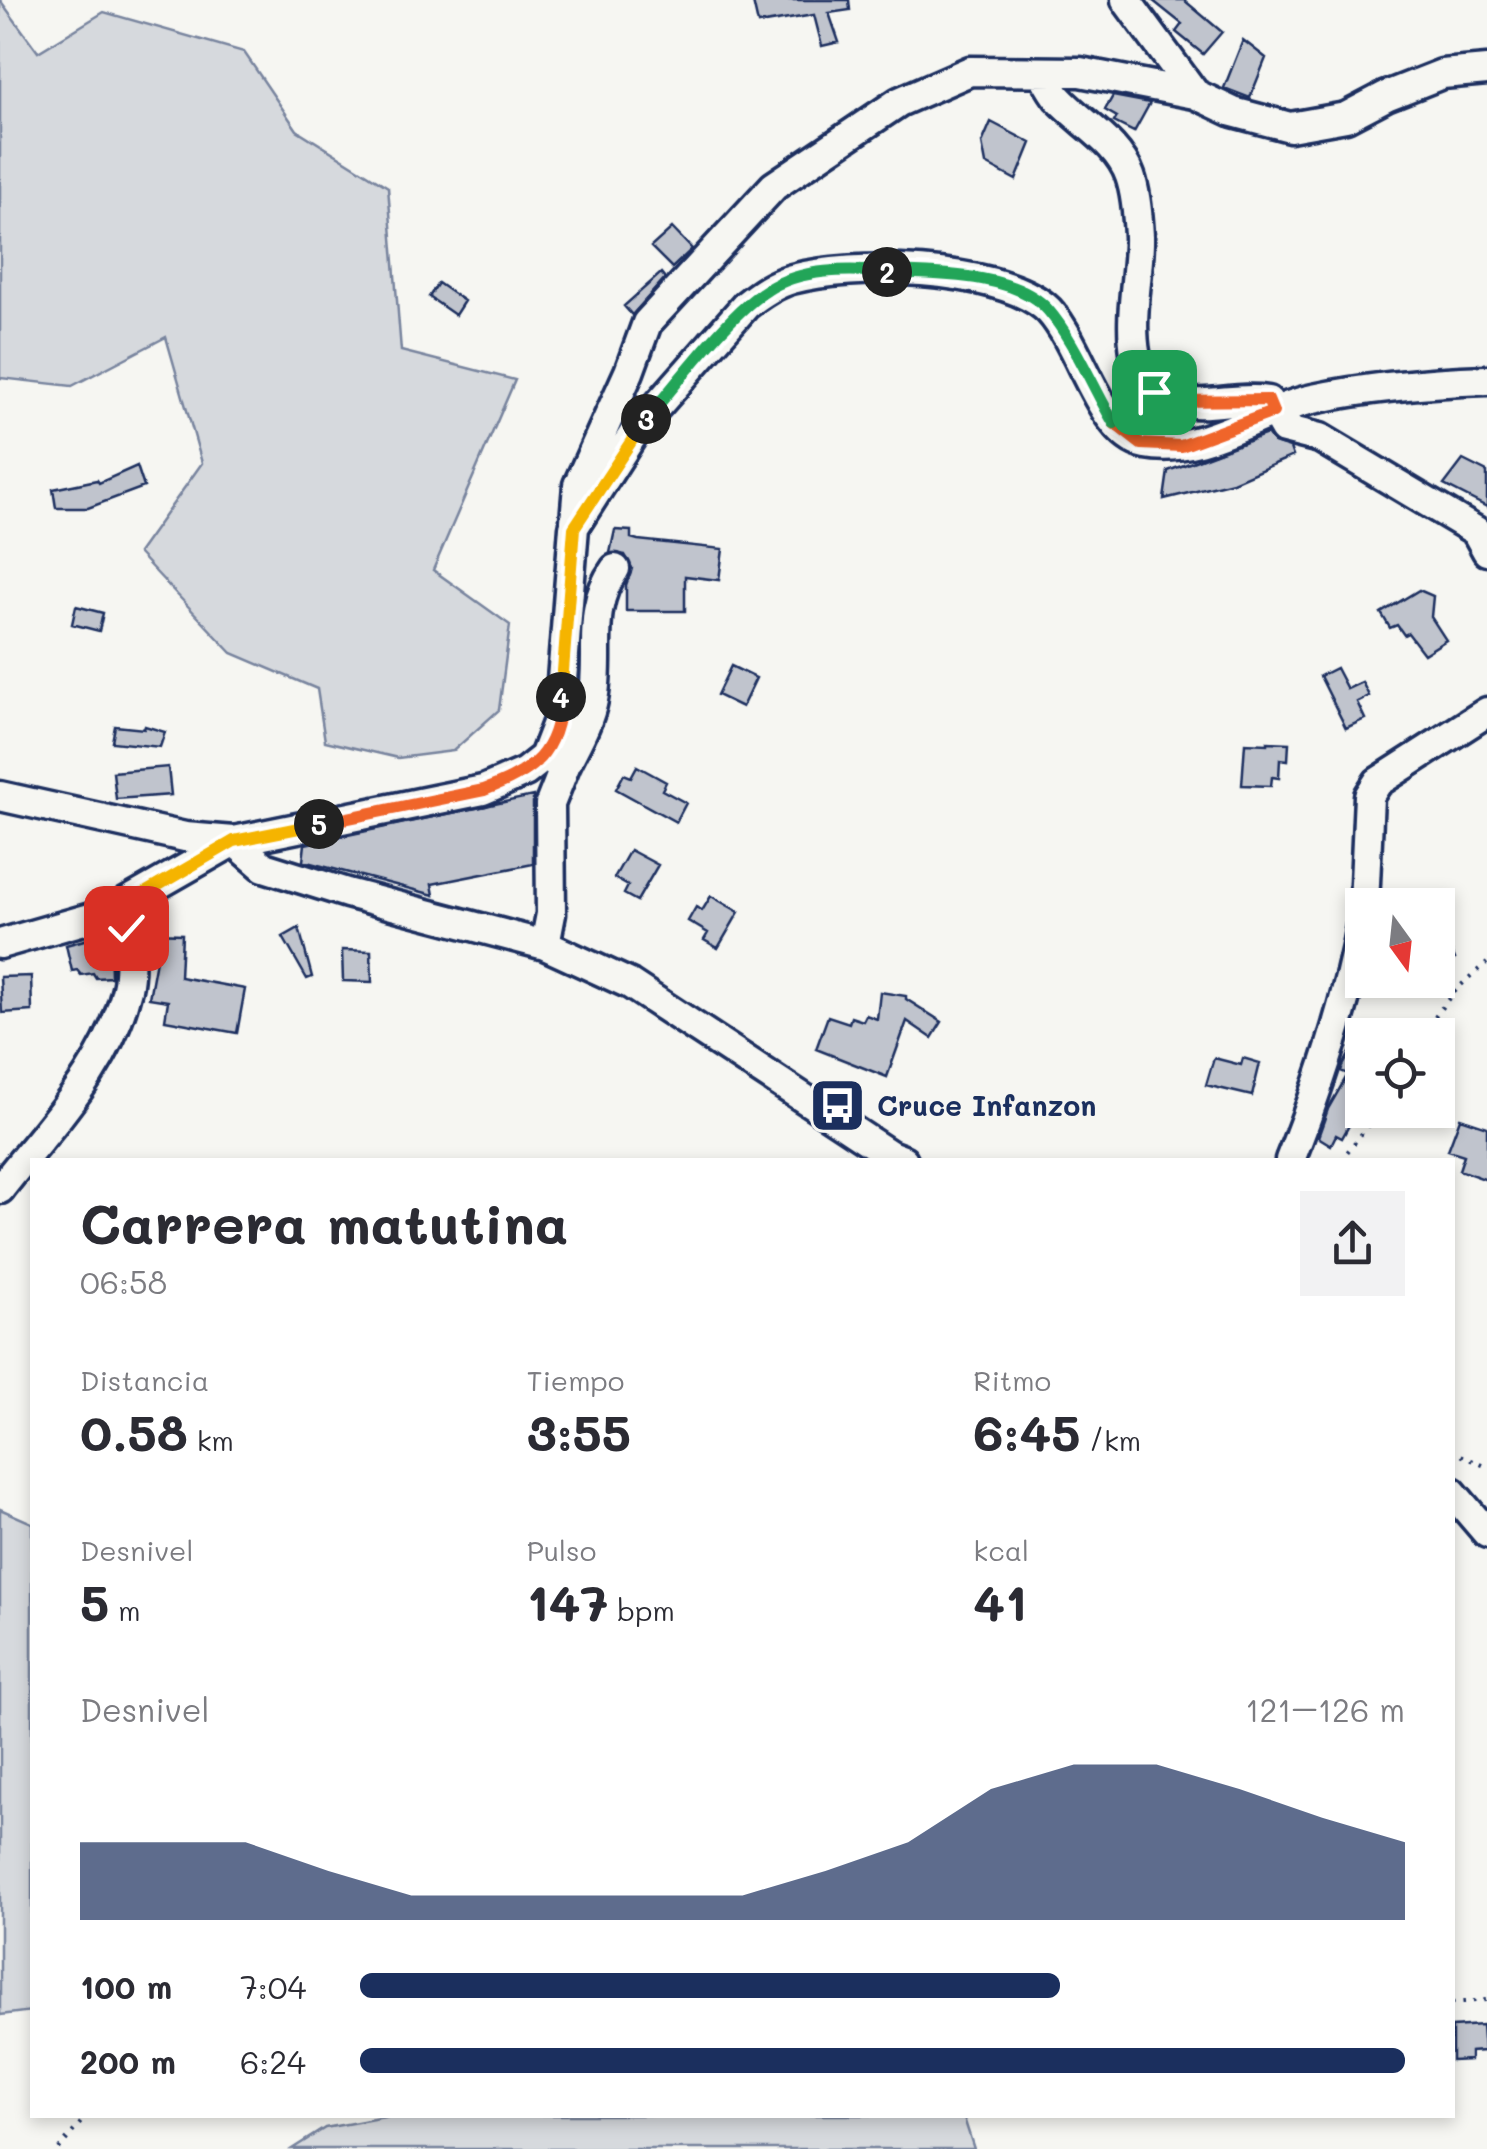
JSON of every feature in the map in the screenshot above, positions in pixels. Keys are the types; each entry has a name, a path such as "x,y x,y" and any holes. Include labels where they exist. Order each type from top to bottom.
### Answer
{"street":[{"path":"1126,0 1194,94"},
{"path":"546,945 551,914 550,804 578,485 647,323 774,186 898,102 970,71 1080,72 1194,94 1233,112 1290,127 1346,117 1442,74 1487,70"},
{"path":"1042,72 1056,95 1123,156 1132,180 1139,239 1132,300 1136,354 1142,374 1154,392 1176,401 1268,400 1284,429 1320,438 1476,531 1487,552"},
{"path":"574,528 636,430 746,305 768,288 791,279 846,269 977,276 1012,288 1046,308 1114,424 1141,444 1181,446 1311,399 1426,383 1487,380"},
{"path":"0,796 186,837 234,841 484,790 555,761 593,699 597,604 615,569"},
{"path":"1365,888 1370,796 1378,782 1487,712"},
{"path":"0,944 94,918 126,904 234,841"},
{"path":"234,841 264,867 546,945 630,984 894,1158"},
{"path":"0,1188 78,1090 108,1043 128,976 126,904"},
{"path":"1291,1158 1347,998"},
{"path":"1455,1495 1487,1532"}],"path":[{"path":"1433,1018 1470,976 1487,964"},
{"path":"1344,1158 1366,1128"},
{"path":"1455,1453 1487,1467"},
{"path":"1455,2003 1487,2000"},
{"path":"60,2149 84,2118"}],"shaded area":[{"path":"0,0 38,52 104,12 244,52 297,130 388,187 401,351 515,380 433,570 510,625 499,710 453,751 398,758 325,741 317,689 232,653 138,553 202,463 166,337 72,386 0,378"},
{"path":"0,1509 30,1522 30,2011 0,2015"},
{"path":"379,2118 964,2118 974,2149 292,2149 325,2128"}],"building":[{"path":"849,0 850,10 829,13 839,42 822,46 814,15 758,24 753,2"},
{"path":"1152,0 1184,0 1222,32 1203,54 1176,32 1182,24"},
{"path":"1243,40 1266,58 1250,98 1224,88"},
{"path":"1113,96 1150,103 1134,132 1114,122 1117,117 1105,110"},
{"path":"991,122 1031,143 1016,180 986,164 982,143"},
{"path":"672,228 692,249 672,268 651,247"},
{"path":"661,273 665,278 632,315 624,306"},
{"path":"438,283 464,301 455,315 429,297"},
{"path":"1267,434 1274,443 1290,448 1293,456 1233,482 1164,499 1168,471"},
{"path":"1463,460 1487,472 1487,507 1444,485"},
{"path":"137,466 144,487 88,508 56,508 53,489 97,480 99,483"},
{"path":"615,530 631,531 631,538 638,540 723,549 719,580 685,576 685,611 626,611 626,585 632,568 625,555 610,553"},
{"path":"1419,590 1433,596 1431,617 1446,640 1424,654 1408,633 1404,635 1397,625 1390,628 1381,613"},
{"path":"76,606 103,613 99,631 72,624"},
{"path":"731,666 756,678 742,707 717,695"},
{"path":"1336,668 1347,689 1362,682 1369,696 1357,702 1365,719 1346,728 1320,676"},
{"path":"115,726 145,726 165,732 160,747 112,742"},
{"path":"1245,743 1289,743 1288,760 1280,759 1279,778 1272,777 1271,786 1242,785"},
{"path":"637,766 666,782 662,790 686,803 676,822 616,789 624,774 631,777"},
{"path":"168,767 171,795 116,799 113,772"},
{"path":"533,796 533,864 432,884 434,895 303,861 305,844"},
{"path":"630,850 658,865 637,901 624,894 628,886 614,878"},
{"path":"711,896 739,912 718,948 704,940 708,933 688,921 696,907 702,911"},
{"path":"299,928 312,977 307,979 283,937"},
{"path":"110,933 111,977 96,978 93,973 81,975 72,971 66,945"},
{"path":"155,933 182,934 180,977 245,989 237,1033 165,1020 168,1001 149,998 156,960"},
{"path":"342,950 371,951 372,982 343,981"},
{"path":"31,976 32,1011 2,1013 0,977"},
{"path":"880,992 906,996 942,1022 932,1038 907,1021 887,1077 816,1049 828,1016 849,1023 851,1017 863,1021 866,1015 877,1019"},
{"path":"1214,1058 1241,1065 1243,1058 1260,1063 1252,1096 1206,1085"},
{"path":"1345,1079 1348,1128 1342,1138 1336,1135 1331,1145 1318,1137"},
{"path":"1460,1118 1487,1127 1487,1180 1459,1170 1464,1155 1448,1150"},
{"path":"1482,2025 1484,2051 1470,2052 1470,2060 1455,2061 1455,2027"}],"place":[{"name":"Cruce Infanzon","path":"838,1105"}],"route":[{"path":"126,928 126,904 234,841 484,790 525,772 544,757 559,718 574,528 636,430 746,305 768,288 791,279 846,269 977,276 1012,288 1046,308 1114,424 1141,444 1181,446 1273,412 1268,400 1176,401 1154,392"}]}
